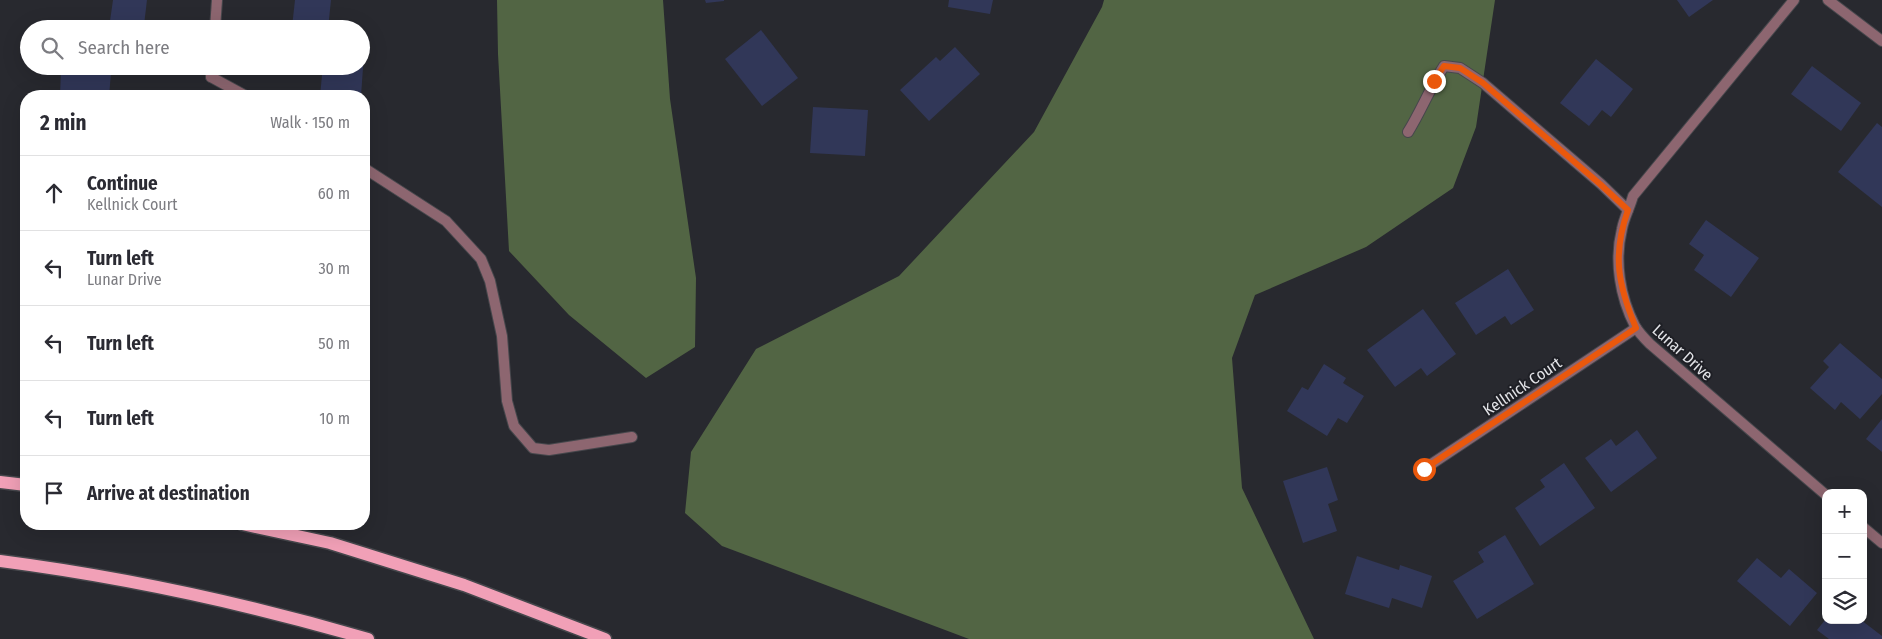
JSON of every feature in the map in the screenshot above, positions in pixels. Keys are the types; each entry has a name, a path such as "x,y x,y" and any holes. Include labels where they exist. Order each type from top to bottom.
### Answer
{"main road":[{"path":"0,482 20,485"},
{"path":"270,530 330,543 455,582 605,639"},
{"path":"0,560 73,570 180,592 308,621 368,639"}],"street":[{"path":"216,20 217,0"},
{"name":"Lunar Drive","path":"1794,0 1633,196 1622,229 1619,251 1620,280 1625,303 1636,328 1650,344 1822,492"},
{"path":"1828,0 1882,41"},
{"path":"1408,132 1420,113 1434,81 1444,66 1460,68 1483,83 1628,210"},
{"path":"211,75 211,77 235,90"},
{"path":"370,172 446,221 480,259 490,281 502,336 509,409 514,426 533,448 550,450 632,437"},
{"name":"Kellnick Court","path":"1424,469 1636,328"},
{"path":"1867,530 1882,543"}],"green space":[{"path":"497,0 663,0 670,99 696,278 695,347 646,378 569,315 509,251 498,54"},
{"path":"1104,0 1495,0 1476,127 1453,188 1366,247 1255,295 1232,358 1242,488 1314,639 969,639 722,546 685,513 691,452 756,349 899,276 1034,132 1102,7"}],"building":[{"path":"113,0 147,0 145,20 110,20"},
{"path":"295,0 331,0 329,20 293,20"},
{"path":"705,0 724,0 724,1 706,3"},
{"path":"949,0 993,0 990,14 948,7"},
{"path":"1677,0 1713,0 1689,17"},
{"path":"761,30 798,78 762,106 725,59"},
{"path":"955,47 980,74 929,121 900,90 936,57 940,61"},
{"path":"1596,59 1633,89 1611,117 1602,110 1589,126 1560,103"},
{"path":"1812,66 1861,103 1841,131 1791,94"},
{"path":"61,75 111,75 110,90 60,90"},
{"path":"322,75 362,75 361,90 321,90"},
{"path":"813,107 868,110 865,156 810,153"},
{"path":"1877,123 1882,127 1882,207 1838,172"},
{"path":"1706,220 1759,258 1731,297 1694,270 1704,255 1689,244"},
{"path":"1508,269 1534,310 1511,325 1505,316 1476,335 1455,303"},
{"path":"1423,309 1456,354 1427,376 1421,368 1395,387 1367,350"},
{"path":"1840,343 1882,379 1882,394 1860,419 1841,402 1835,410 1810,388 1829,367 1823,361"},
{"path":"1324,364 1346,378 1343,383 1364,396 1347,423 1338,418 1327,436 1287,411 1302,387 1308,390"},
{"path":"1882,419 1882,452 1866,439"},
{"path":"1637,430 1657,458 1611,492 1585,458 1611,439 1616,446"},
{"path":"1564,463 1595,508 1540,546 1515,508 1545,487 1540,480"},
{"path":"1327,467 1338,500 1328,504 1337,531 1303,543 1283,481"},
{"path":"1505,535 1534,584 1477,619 1453,581 1484,562 1478,552"},
{"path":"1357,556 1399,570 1400,565 1432,576 1422,608 1392,598 1389,608 1345,594"},
{"path":"1757,558 1781,578 1789,569 1817,593 1790,626 1737,581"},
{"path":"1822,624 1866,624 1882,636 1882,639 1829,639 1817,630"}],"route":[{"path":"1424,469 1636,328 1625,303 1620,280 1619,251 1622,229 1628,210 1483,83 1460,68 1444,66 1434,81"}]}
